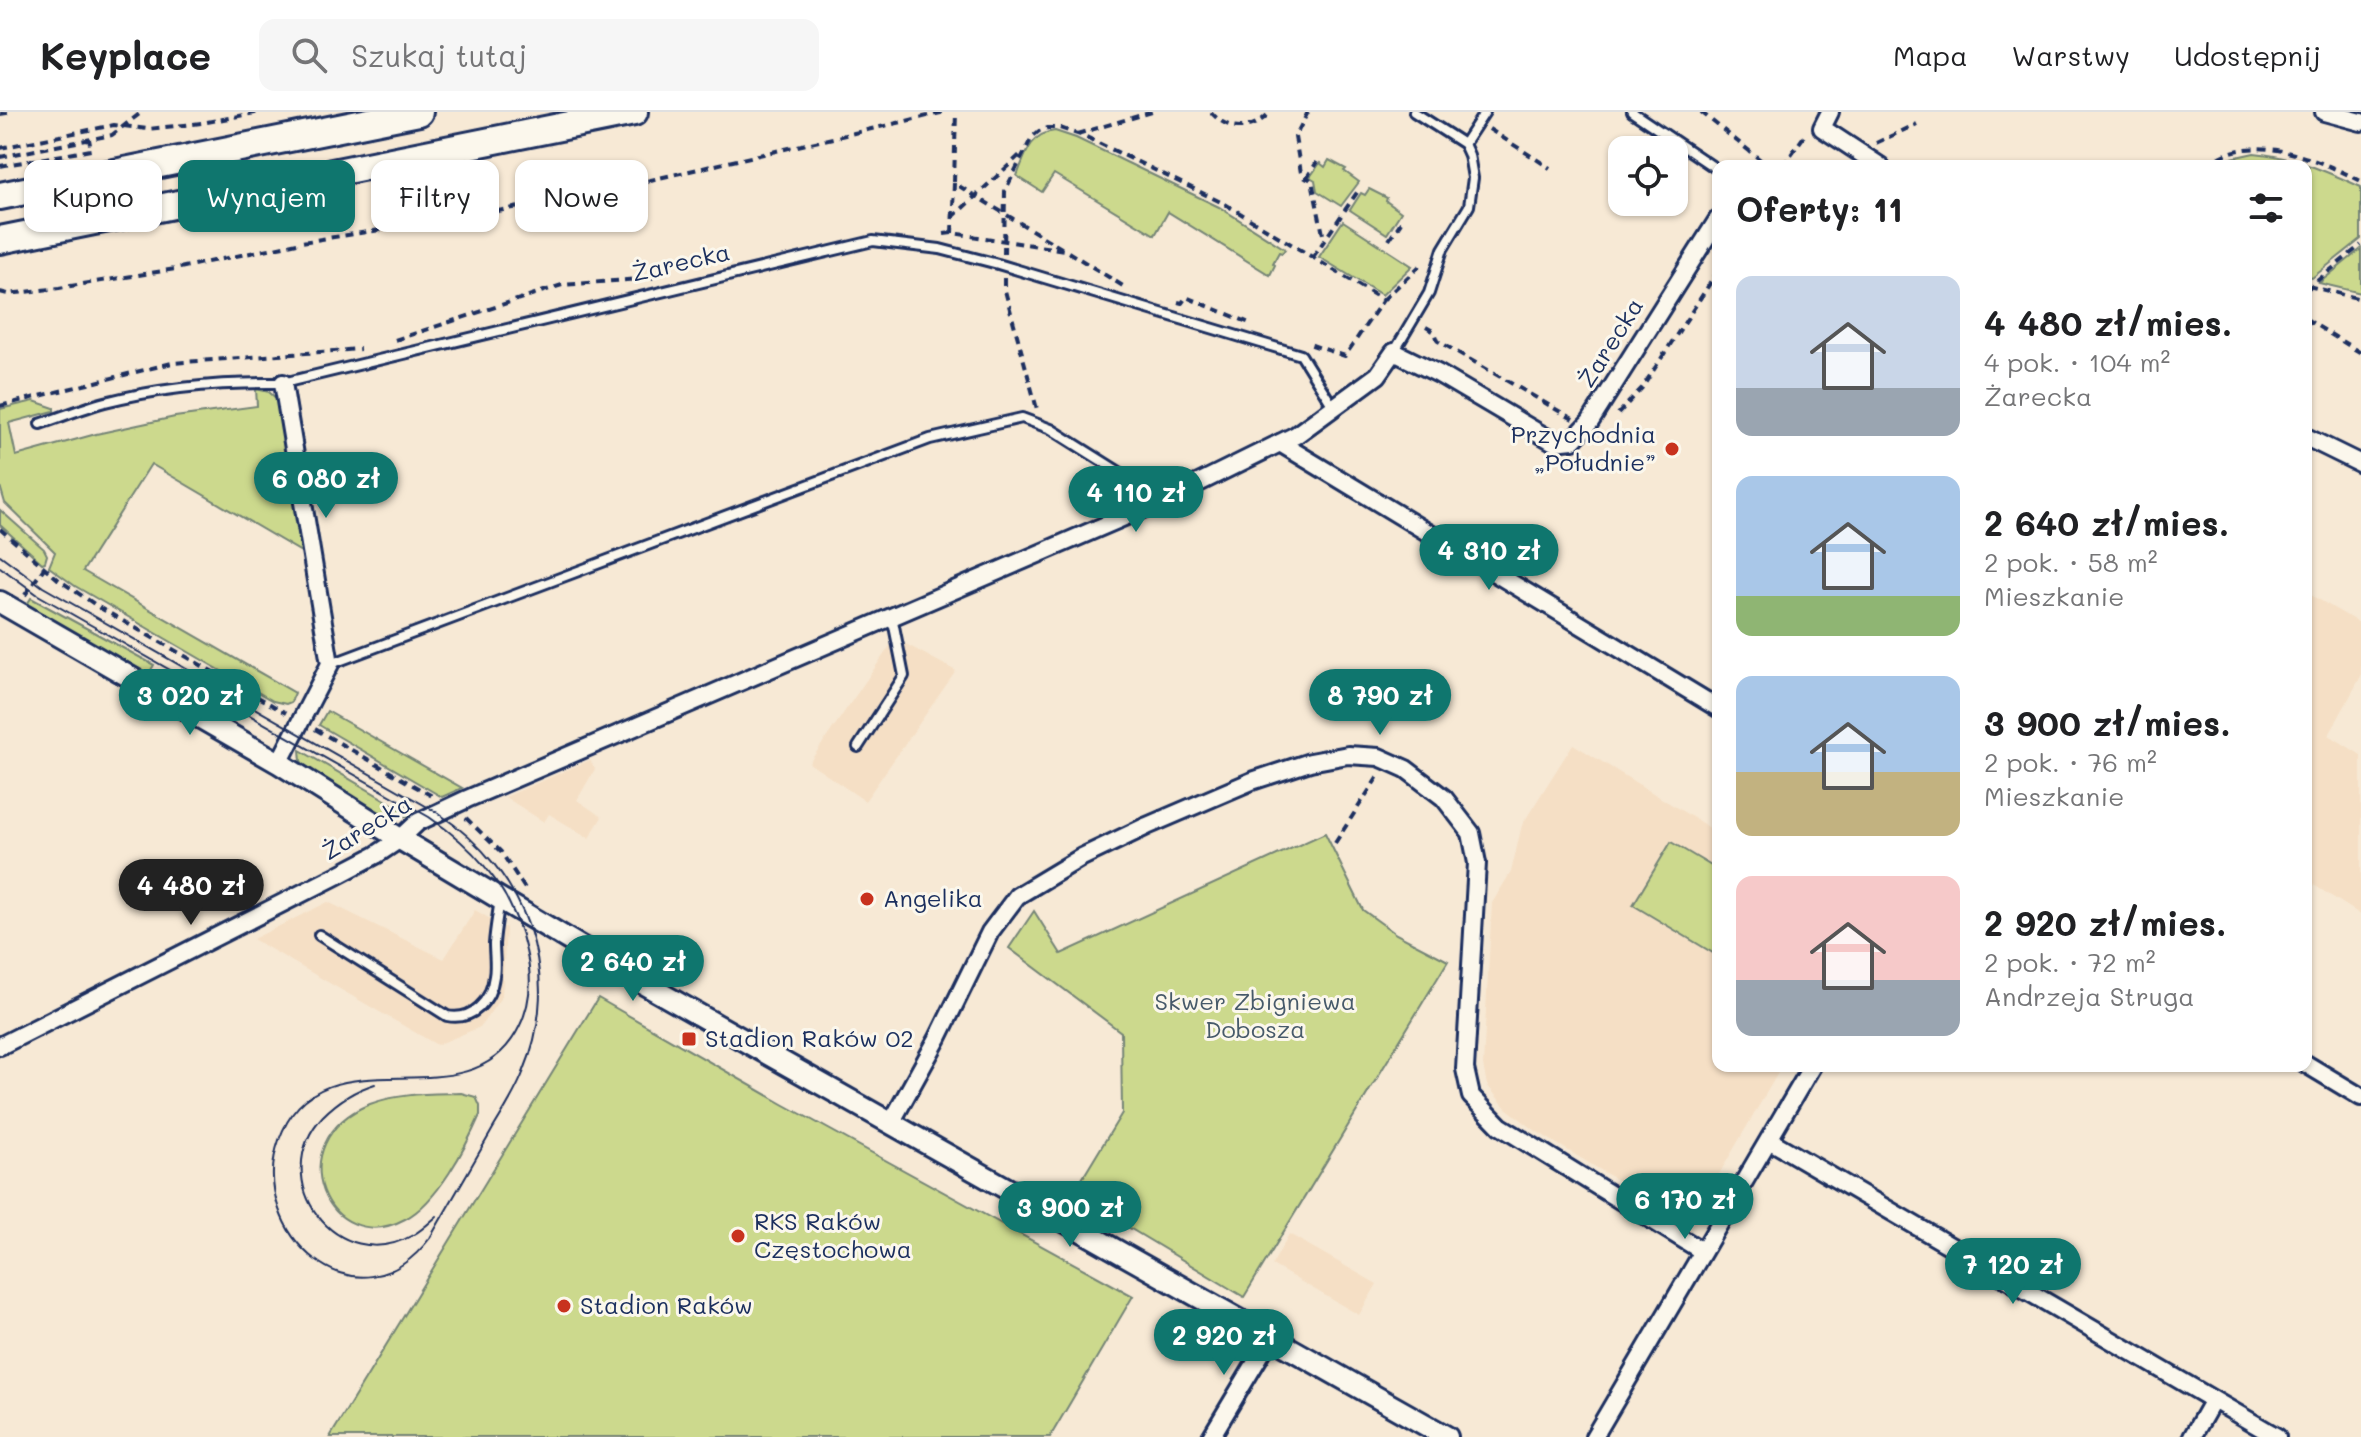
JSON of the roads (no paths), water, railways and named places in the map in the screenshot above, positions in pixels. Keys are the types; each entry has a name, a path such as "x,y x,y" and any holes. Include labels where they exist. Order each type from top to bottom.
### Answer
{"main road":[{"path":"0,196 419,112"},
{"path":"0,240 634,112"}],"street":[{"path":"1830,112 1822,128 1871,160"},
{"path":"2324,112 2361,122"},
{"name":"Żarecka","path":"0,1046 376,855 418,822 1164,500 1280,443 1296,435 1378,375 1394,352 1439,374 1554,442 1573,440 1712,228"},
{"path":"279,763 330,664 283,383"},
{"path":"2312,440 2361,464"},
{"path":"1280,443 1712,704"},
{"path":"0,602 279,763 621,971 1447,1437"},
{"path":"891,1123 938,1038 990,932 1017,896 1082,857 1252,781 1310,762 1348,755 1379,757 1406,769 1444,798 1471,833 1477,863 1465,1069 1471,1096 1500,1126 1702,1251"},
{"path":"2312,1068 2361,1097"},
{"path":"1594,1437 1809,1072"},
{"path":"1769,1140 2277,1437"},
{"path":"1211,1437 1271,1337"},
{"path":"2192,1437 2213,1400"}],"lane":[{"path":"1414,112 1464,144 1482,116"},
{"path":"1632,112 1712,166"},
{"name":"Żarecka","path":"1394,352 1429,293 1443,249 1469,206 1473,178 1464,144"},
{"name":"Żarecka","path":"40,424 103,403 160,391 234,382 283,383 873,241 940,249 1004,266 1301,355 1334,408"},
{"path":"330,664 930,439 1022,418 1051,429 1164,500"},
{"path":"858,747 904,676 892,616"},
{"path":"319,935 447,1016 459,1018 473,1012 487,999 494,978 494,945 500,898"}],"tram line":[{"path":"0,555 43,587 438,813 469,837 494,864 515,895 529,928 538,962 540,998 535,1036 516,1088 430,1238 401,1265 371,1276 341,1273 315,1260 293,1237 278,1208 273,1175 279,1140 299,1106 326,1088 358,1080 429,1077 462,1072 492,1059 516,1033 525,1013 530,972 520,930 503,892 478,859 429,817 38,595 0,567"},
{"path":"375,1084 354,1093 323,1116 307,1141 302,1168 306,1193 318,1216 336,1233 359,1244 385,1245 413,1235 437,1216"}],"place":[{"name":"Przychodnia „Południe”","path":"1672,449"},
{"name":"Angelika","path":"867,899"},
{"name":"Stadion Raków 02","path":"689,1039"},
{"name":"RKS Raków Częstochowa","path":"738,1236"},
{"name":"Stadion Raków","path":"564,1306"}],"park label":[{"name":"Skwer Zbigniewa Dobosza","path":"1255,1016"}]}
